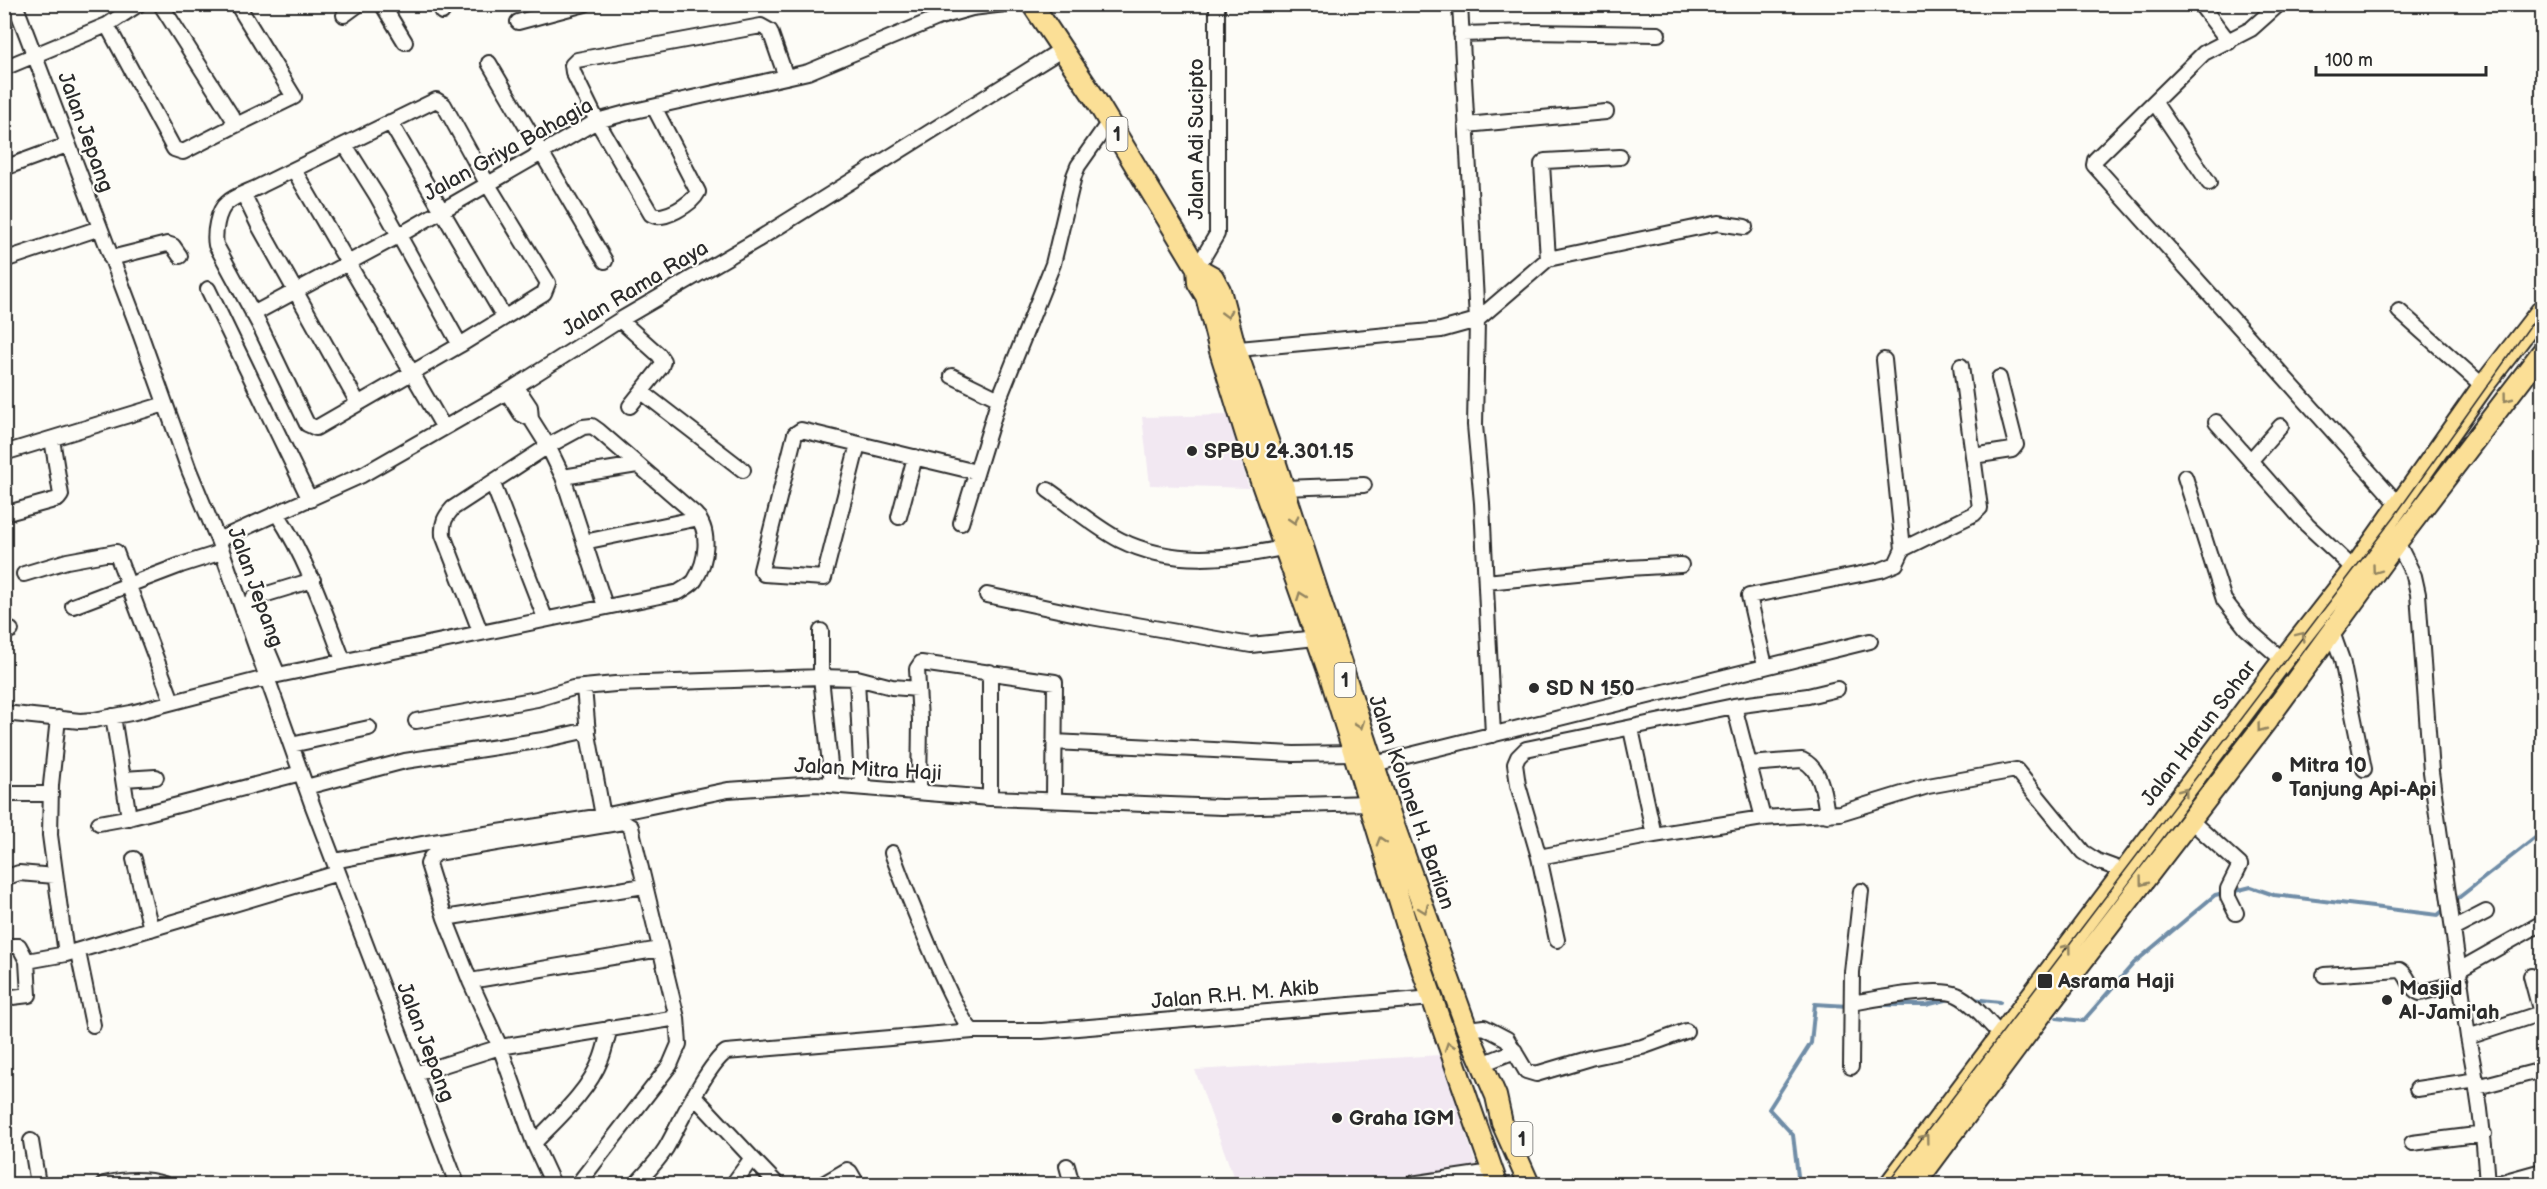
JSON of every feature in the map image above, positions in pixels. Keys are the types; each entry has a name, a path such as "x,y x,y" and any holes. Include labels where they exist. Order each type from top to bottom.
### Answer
{"highway":[{"name":"1","path":"1032,4 1109,122 1197,268"},
{"name":"Jalan Kolonel H. Barlian","path":"1197,268 1213,277 1220,290 1228,350 1244,399 1283,548 1316,638 1407,926 1471,1103"},
{"name":"Jalan Harun Sohar","path":"1915,1185 2002,1036 2283,660 2354,569 2483,387 2542,310"},
{"name":"Jalan Harun Sohar","path":"1890,1185 1964,1102 2190,820 2397,542 2542,354"},
{"name":"Jalan Kolonel H. Barlian","path":"1244,399 1284,488 1374,764 1467,1029 1496,1098"},
{"name":"1","path":"1496,1098 1502,1123 1529,1185"},
{"name":"1","path":"1496,1098 1511,1117 1542,1185"},
{"name":"1","path":"1471,1103 1494,1178"},
{"name":"1","path":"1471,1103 1509,1185"}],"street":[{"path":"4,68 107,25 140,4 151,10 161,5 234,120 230,128"},
{"path":"107,25 174,149 183,152 294,97 237,4"},
{"path":"344,15 359,4"},
{"path":"382,4 405,42"},
{"path":"518,22 585,4"},
{"name":"Jalan Griya Bahagia","path":"253,314 398,236 442,208 597,121 808,72 939,17 974,6 1005,4"},
{"name":"Jalan Adi Sucipto","path":"1197,268 1217,234 1218,4"},
{"path":"1461,4 1477,320 1475,425 1482,503 1493,735"},
{"path":"2200,4 2229,42"},
{"path":"2279,4 2251,29 2204,53 2096,160 2094,165 2400,506"},
{"name":"Jalan Jepang","path":"16,9 36,56 67,145 220,546 306,787 457,1185"},
{"path":"654,107 698,189 698,195 663,217 651,214 597,121 573,72 572,65 577,60 761,26 770,32 786,77"},
{"path":"1461,34 1531,32 1658,34"},
{"name":"Jalan Rama Raya","path":"73,606 182,565 362,474 444,428 512,389 620,320 757,240 1061,50"},
{"path":"489,63 605,261"},
{"path":"436,100 441,102 548,284 544,293 460,345 316,428 307,424 216,245 214,236 223,208 229,201 345,145 436,100"},
{"path":"2155,103 2209,183"},
{"path":"1466,125 1606,112"},
{"path":"390,122 504,317"},
{"path":"961,523 999,399 1048,278 1078,166 1109,122"},
{"path":"4,168 67,145"},
{"path":"345,145 377,196 460,345"},
{"path":"1548,259 1542,164 1545,161 1620,157"},
{"path":"294,170 444,428"},
{"path":"244,195 358,402"},
{"path":"1228,350 1441,330 1477,320 1548,259 1718,223 1745,227"},
{"path":"4,260 100,228"},
{"path":"111,258 167,244 172,246 180,256"},
{"path":"208,289 310,500"},
{"path":"2399,311 2483,387"},
{"path":"620,320 659,354 663,361 630,406"},
{"path":"1765,666 1749,596 1881,570 1896,564 1903,549 1884,360"},
{"path":"1903,549 1943,531 1979,510 1961,366"},
{"path":"952,376 999,399"},
{"path":"1973,456 2012,450 2016,445 1999,378"},
{"path":"512,389 530,407 531,419 548,446 563,477 605,606"},
{"path":"642,392 743,470"},
{"path":"4,453 165,404"},
{"path":"2216,422 2307,525 2354,569"},
{"path":"313,580 254,598 249,606 278,675 680,591 695,580 706,545 704,529 699,518 592,426 583,427 548,446 453,508 442,524 443,535 480,632"},
{"path":"2250,461 2281,426"},
{"path":"858,444 824,578 764,574 761,570 795,434 801,430 976,472"},
{"path":"4,514 58,499 61,495 52,439"},
{"path":"899,517 915,457"},
{"path":"563,477 637,465"},
{"path":"2185,477 2224,600 2246,628 2283,660"},
{"path":"493,484 545,618"},
{"path":"1284,488 1364,485"},
{"path":"1048,490 1121,540 1159,555 1183,558 1222,557 1283,548"},
{"path":"283,513 313,580 343,660"},
{"path":"584,542 699,518"},
{"path":"2397,542 2414,576 2418,594 2431,772 2484,1134 2487,1185"},
{"path":"24,574 67,561 116,552 127,587 172,701"},
{"path":"1486,582 1681,565"},
{"path":"987,595 1091,617 1251,645 1316,638"},
{"path":"821,631 821,677 832,784"},
{"path":"2332,632 2342,660 2364,768"},
{"path":"1374,764 1870,641"},
{"path":"919,792 917,669 921,663 1055,682 1054,801"},
{"path":"990,672 990,798"},
{"path":"416,721 584,687 615,684 821,677 857,678 892,687 918,689"},
{"path":"4,713 80,721 113,716 266,678"},
{"path":"857,678 862,787"},
{"path":"584,687 588,730 603,816"},
{"path":"1557,940 1539,857 1518,785 1515,764 1526,749 1734,706 1808,696 1837,689"},
{"path":"1734,706 1763,818"},
{"path":"113,716 129,818"},
{"path":"58,718 50,835 55,876 72,953 93,1025"},
{"path":"291,745 369,728"},
{"path":"1631,729 1654,835"},
{"path":"306,787 405,761 543,740 588,730"},
{"path":"1054,742 1294,754 1353,753"},
{"path":"1749,764 1802,760 1809,763 1817,773 1827,815"},
{"path":"1539,857 1654,835 1763,818 1827,815 1906,795 1928,786 2016,770 2083,852 2097,861 2124,871"},
{"path":"99,823 129,818 301,773"},
{"path":"123,779 156,777"},
{"name":"Jalan Mitra Haji","path":"27,961 72,953 336,867 416,844 603,816 728,790 832,784 990,798 1222,807 1370,803"},
{"path":"4,794 51,794"},
{"path":"2190,820 2240,866 2228,893 2236,913"},
{"path":"553,1185 534,1143 500,1047 445,918 429,874 428,864 431,857 446,851 628,823 631,827 677,1018 679,1044 670,1065 578,1185"},
{"path":"892,853 921,927 957,1004 969,1028 973,1031"},
{"path":"134,859 151,929"},
{"path":"4,878 19,873 55,876"},
{"path":"445,918 644,886"},
{"path":"1851,1067 1852,972 1862,891"},
{"path":"2452,924 2486,912"},
{"path":"2324,975 2400,970 2413,989 2420,993 2460,976 2542,923"},
{"path":"4,946 19,946 27,961 29,995 4,998"},
{"path":"470,981 660,949"},
{"path":"2468,1037 2542,1015 2531,976"},
{"path":"1852,1005 1894,995 1960,997 2002,1036"},
{"name":"Jalan R.H. M. Akib","path":"636,1185 664,1150 694,1097 721,1055 726,1052 973,1031 1041,1031 1433,998"},
{"path":"415,1074 500,1047 677,1018"},
{"path":"1467,1029 1484,1027 1508,1039 1526,1071 1536,1074 1590,1058 1642,1047 1686,1031"},
{"path":"534,1143 566,1111 584,1088 601,1060 610,1028"},
{"path":"1482,1064 1515,1051"},
{"path":"2417,1089 2477,1084 2542,1070"},
{"path":"694,1097 777,1185"},
{"path":"2412,1143 2484,1134"},
{"path":"31,1141 38,1185"},
{"path":"733,1185 752,1158"},
{"path":"1067,1166 1072,1185"},
{"path":"823,1185 847,1170 857,1185"},
{"path":"2495,1185 2542,1171"},
{"path":"1411,1185 1494,1178"},
{"path":"104,1185 140,1179 164,1185"}],"shaded area":[{"name":"SPBU 24.301.15","path":"1228,415 1249,488 1150,485 1142,417"},
{"name":"Graha IGM","path":"1441,1055 1476,1165 1368,1184 1236,1184 1195,1070"}],"waterway":[{"path":"2452,903 2535,838 2542,836"},
{"path":"2231,892 2251,887 2274,895 2438,915 2446,908"},
{"path":"2057,1018 2083,1021 2134,963 2215,895 2224,893"},
{"path":"1874,1005 1926,1005 1950,999"},
{"path":"1972,999 2000,1002"},
{"path":"1799,1184 1793,1135 1769,1109 1811,1043 1815,1004 1848,1006"}],"tram line":[{"path":"1887,1184 2394,517 2542,309"}],"place":[{"name":"SPBU 24.301.15","path":"1192,451"},
{"name":"SD N 150","path":"1534,688"},
{"name":"Mitra 10 Tanjung Api-Api","path":"2277,777"},
{"name":"Asrama Haji","path":"2045,981"},
{"name":"Masjid Al-Jami'ah","path":"2387,1000"},
{"name":"Graha IGM","path":"1337,1118"}]}
